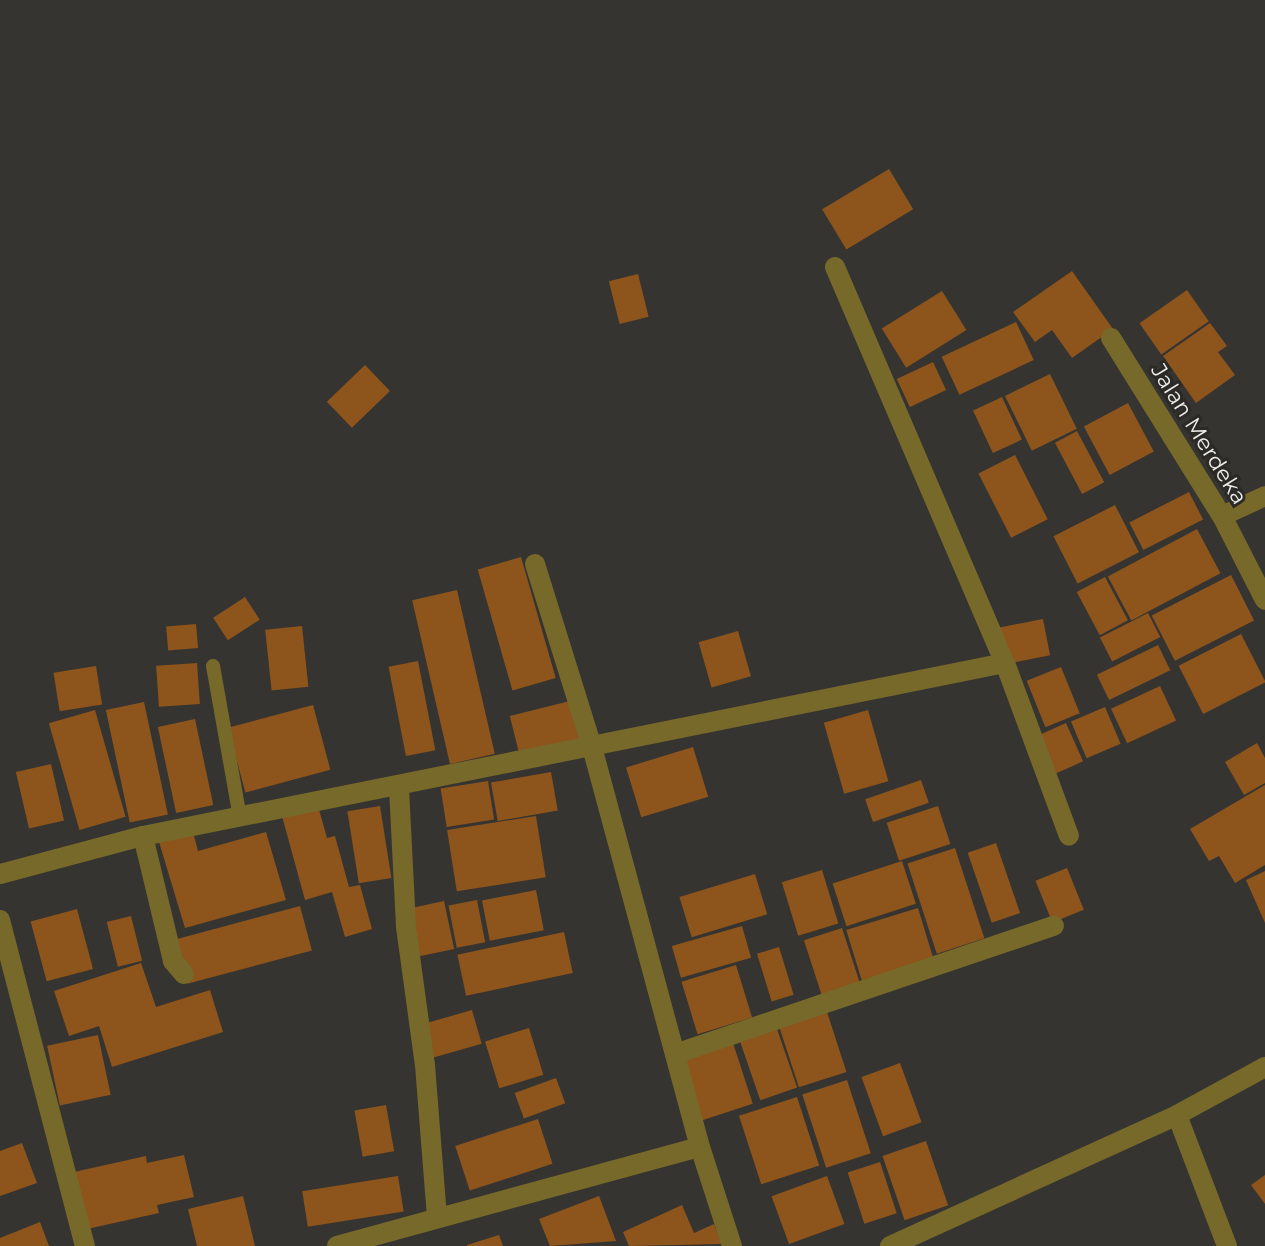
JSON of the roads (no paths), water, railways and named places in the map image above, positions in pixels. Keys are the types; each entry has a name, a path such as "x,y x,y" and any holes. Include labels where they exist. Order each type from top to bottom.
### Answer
{"street":[{"path":"835,267 1005,663 1069,836"},
{"name":"Jalan Merdeka","path":"1111,338 1222,516 1265,600"},
{"path":"1222,516 1265,496"},
{"path":"535,564 592,747 700,1147 732,1246"},
{"path":"0,874 143,836 399,788 1005,663"},
{"path":"399,788 406,927 425,1065 437,1217"},
{"path":"143,836 173,961 184,974"},
{"path":"0,920 7,963 85,1246"},
{"path":"675,1054 1054,926"},
{"path":"890,1246 1177,1115 1265,1067"},
{"path":"1177,1115 1227,1246"},
{"path":"337,1246 700,1147"}],"lane":[{"path":"213,666 240,818"}]}
